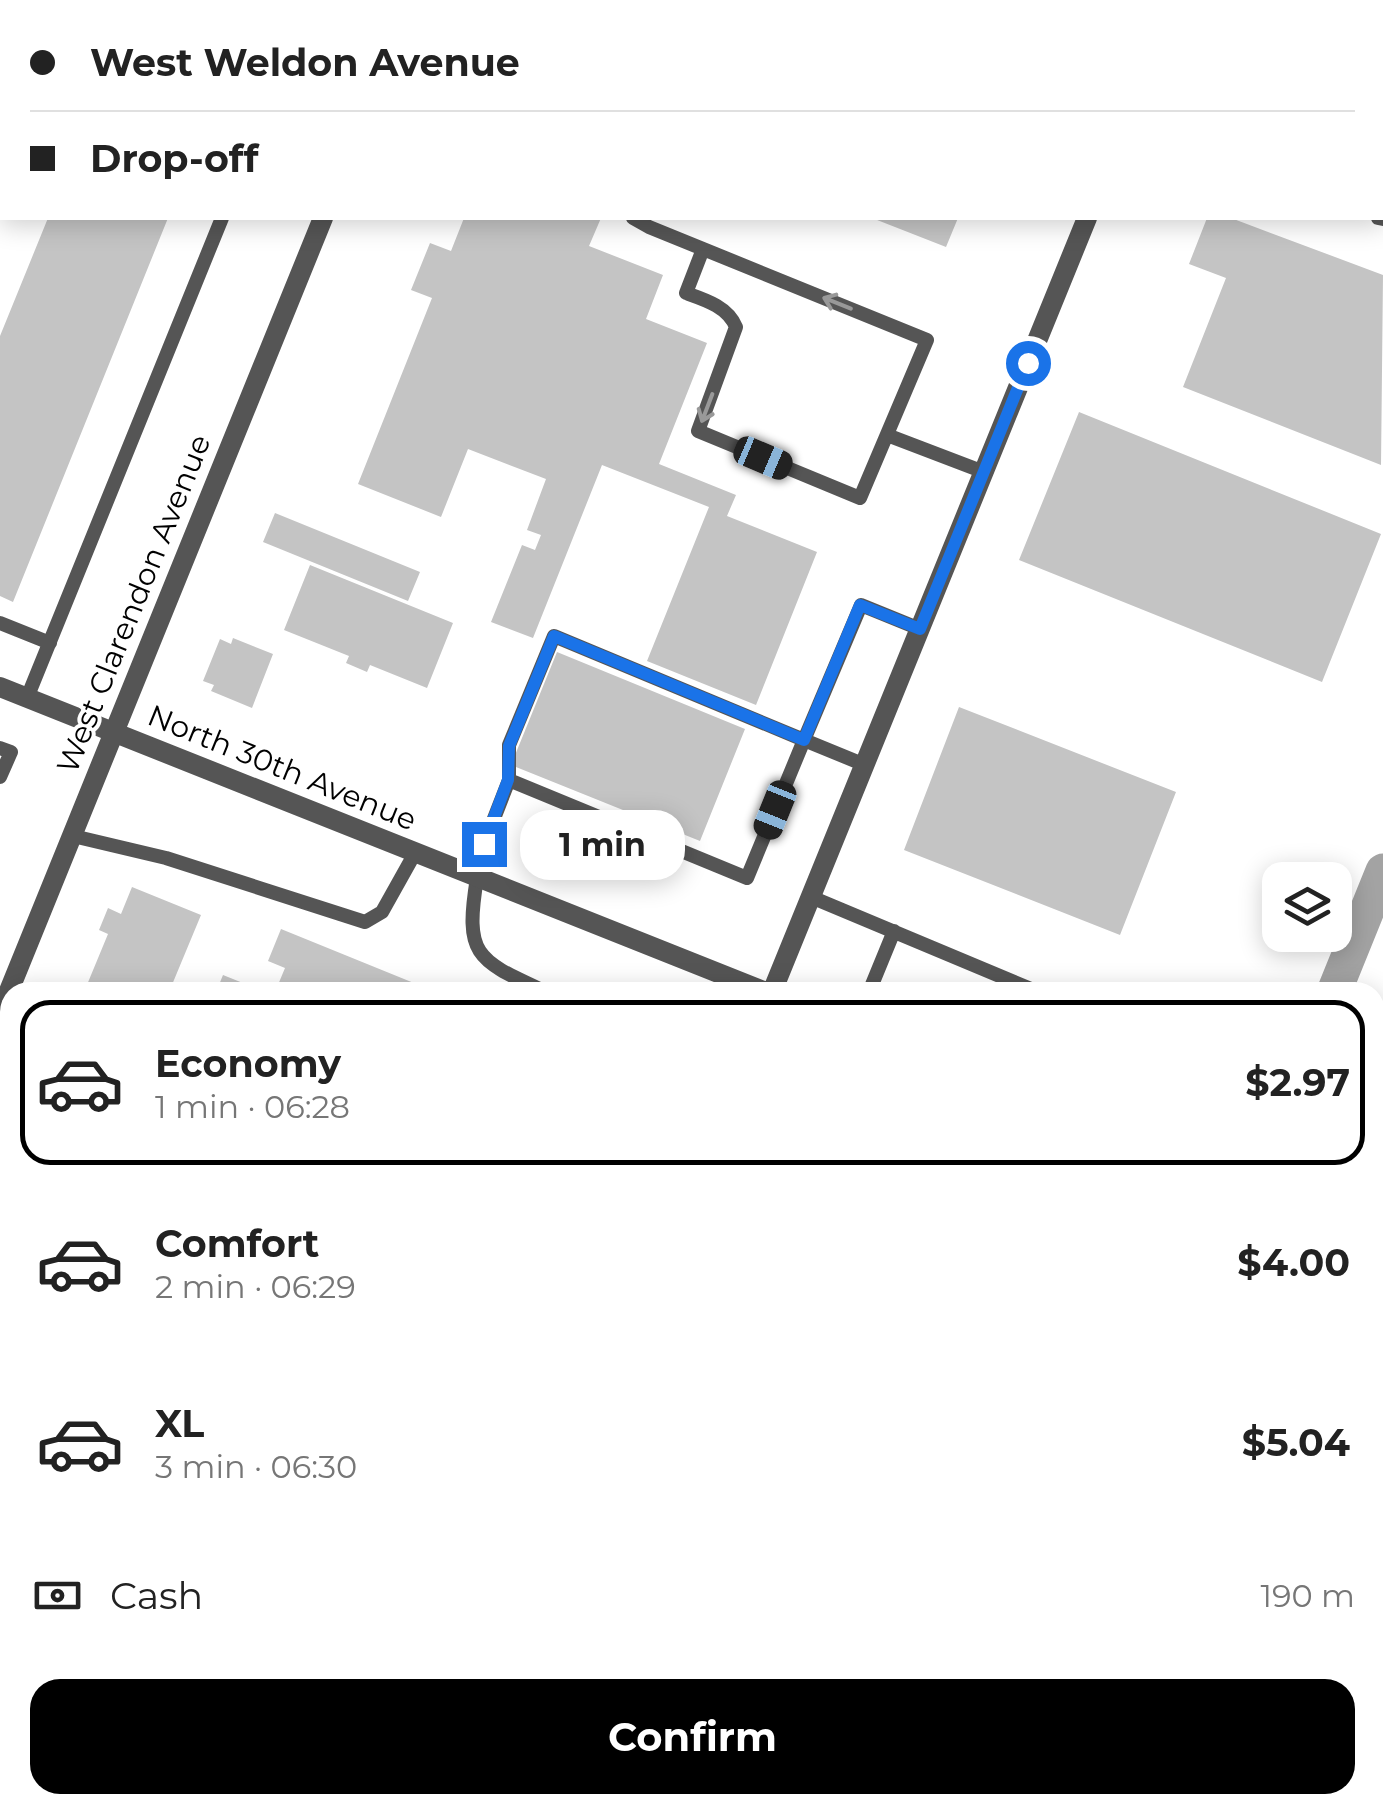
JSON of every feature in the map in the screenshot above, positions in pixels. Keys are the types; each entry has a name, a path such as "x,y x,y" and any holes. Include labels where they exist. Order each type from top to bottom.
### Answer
{"street":[{"name":"West Clarendon Avenue","path":"13,982 322,220"},
{"path":"773,982 1086,220"},
{"name":"North 30th Avenue","path":"0,687 744,982"}],"lane":[{"path":"27,698 221,220"},
{"path":"638,220 928,340 860,498 698,430 736,327 732,317 714,304 686,293 704,248"},
{"path":"887,434 984,472"},
{"path":"508,780 746,878 860,605 920,629"},
{"path":"0,624 50,643"},
{"path":"524,982 497,970 474,947 470,921 474,876 508,780 509,746 554,636 865,765"},
{"path":"0,748 10,752 0,778"},
{"path":"73,836 166,858 365,922 382,912 415,853"},
{"path":"811,898 1014,982"},
{"path":"873,982 894,931"}],"building":[{"path":"47,220 167,220 13,602 0,596 0,336"},
{"path":"463,220 600,220 589,246 663,275 646,319 707,343 659,464 736,495 727,516 817,552 756,705 647,661 709,507 602,465 533,638 491,622 522,545 535,550 541,535 527,530 546,479 468,449 441,517 358,484 432,298 411,290 430,243 451,251"},
{"path":"877,220 957,220 946,247"},
{"path":"1206,220 1236,220 1383,275 1381,465 1183,387 1226,278 1189,264"},
{"path":"1079,412 1381,534 1322,682 1019,560"},
{"path":"275,513 420,572 408,601 263,542"},
{"path":"310,565 453,623 427,688 370,665 367,672 346,663 349,656 284,630"},
{"path":"233,638 273,654 252,708 211,691 214,685 203,681 220,639 231,644"},
{"path":"557,652 745,729 700,841 511,765"},
{"path":"959,707 1176,792 1120,935 904,850"},
{"path":"132,887 201,915 173,982 88,982 108,934 99,930 108,908 121,914"},
{"path":"281,929 411,982 279,982 285,968 268,961"},
{"path":"223,975 240,982 220,982"}],"waterway":[{"path":"1338,982 1383,871"}],"route":[{"path":"484,844 508,780 509,746 554,636 804,740 860,605 920,629 1028,363"}]}
